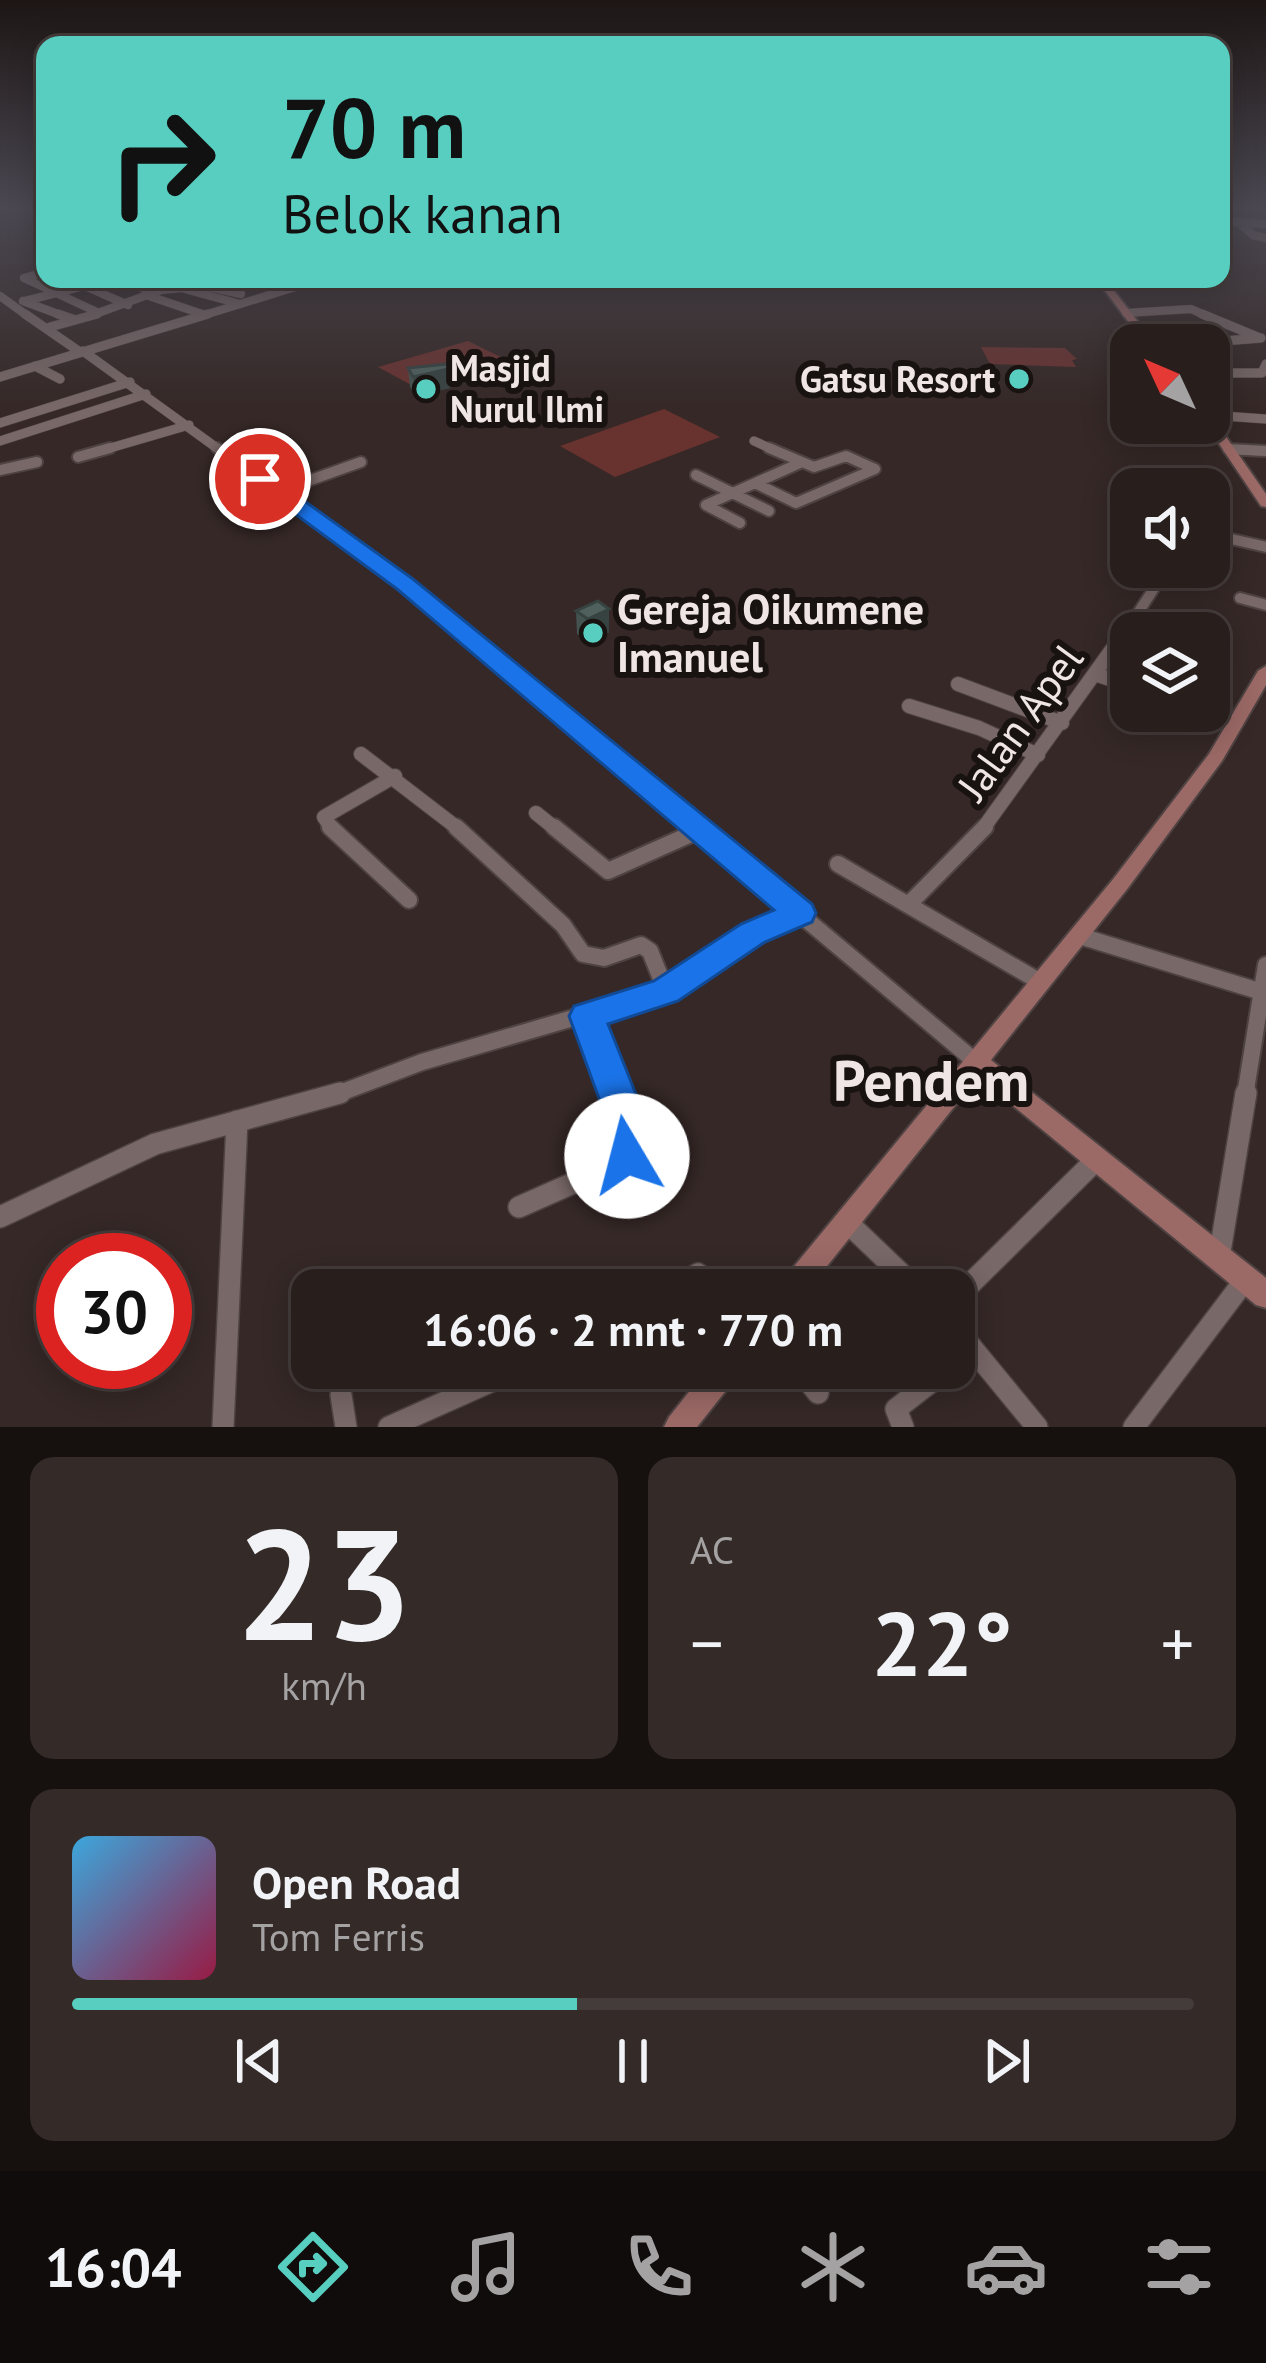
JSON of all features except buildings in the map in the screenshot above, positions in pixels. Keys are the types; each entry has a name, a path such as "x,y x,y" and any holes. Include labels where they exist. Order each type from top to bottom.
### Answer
{"main road":[{"path":"1107,288 1135,324"},
{"path":"1225,444 1266,503"},
{"path":"809,1269 1080,936 1216,757 1266,671"},
{"path":"976,1062 1255,1287"},
{"path":"679,1427 709,1389"}],"street":[{"path":"36,275 24,278 36,284"},
{"path":"43,288 99,313"},
{"path":"52,293 69,288"},
{"path":"22,300 76,288"},
{"path":"90,288 128,305"},
{"path":"139,288 201,316"},
{"path":"144,288 152,296"},
{"path":"50,327 152,296 206,288"},
{"path":"214,288 242,293 223,299"},
{"path":"0,376 289,288"},
{"path":"196,292 241,304"},
{"path":"0,293 74,320"},
{"path":"0,293 405,584 976,1062"},
{"path":"1126,313 1191,309 1263,338"},
{"path":"1230,341 1263,338"},
{"path":"1230,373 1261,373 1266,364"},
{"path":"35,366 60,379"},
{"path":"0,423 130,382"},
{"path":"0,441 146,394"},
{"path":"1230,418 1262,419"},
{"path":"78,457 189,425"},
{"path":"754,441 814,467 846,456 875,471 796,502 755,483"},
{"path":"1228,449 1266,451"},
{"path":"0,470 37,462"},
{"path":"305,482 361,462"},
{"path":"740,523 706,505 800,463"},
{"path":"696,475 769,511"},
{"path":"1230,539 1266,547"},
{"name":"Jalan Apel","path":"909,904 988,824 1098,675 1154,588"},
{"path":"1240,598 1266,605"},
{"path":"1098,675 1110,679"},
{"path":"958,684 1062,723"},
{"path":"909,706 979,728 1039,755"},
{"path":"1230,721 1236,723"},
{"path":"361,754 395,776 563,925 583,954 604,958 641,945 656,964 666,991"},
{"path":"395,776 324,817 326,824 409,900"},
{"path":"536,813 608,871 700,830"},
{"path":"838,865 1042,983"},
{"path":"0,1217 155,1144 666,991 753,933 800,913"},
{"path":"1080,936 1262,992"},
{"path":"1219,1258 1258,1076 1266,965"},
{"path":"519,1207 598,1172 633,1148 587,1016"},
{"path":"223,1427 237,1121"},
{"path":"975,1279 1096,1159"},
{"path":"849,1224 896,1269"},
{"path":"1134,1427 1255,1287"},
{"path":"975,1374 1037,1427"},
{"path":"388,1427 474,1389"},
{"path":"815,1389 818,1393"},
{"path":"903,1427 896,1409 922,1389"},
{"path":"341,1394 346,1427"}],"shaded area":[{"path":"468,341 503,358 413,386 378,367"},
{"path":"981,347 1065,348 1077,359 1072,360 1076,367 990,364"},
{"path":"664,409 720,437 615,477 560,446"}],"place":[{"name":"Gatsu Resort","path":"1019,379"},
{"name":"Masjid Nurul Ilmi","path":"426,389"},
{"name":"Gereja Oikumene Imanuel","path":"593,633"}],"district":[{"name":"Pendem","path":"931,1081"}],"route":[{"path":"260,479 405,584 800,913 753,933 666,991 587,1016 633,1137 627,1156"}]}
